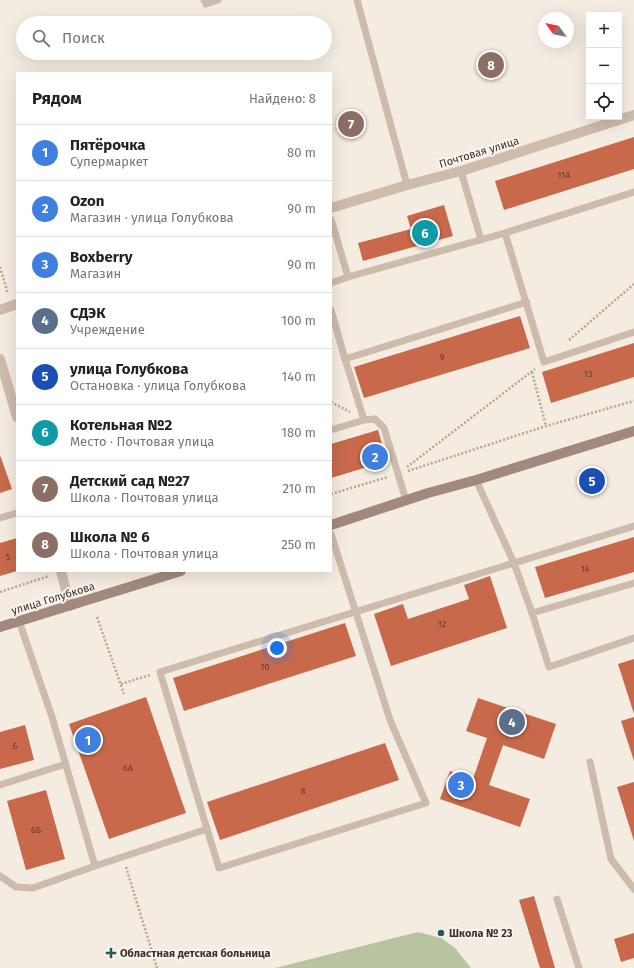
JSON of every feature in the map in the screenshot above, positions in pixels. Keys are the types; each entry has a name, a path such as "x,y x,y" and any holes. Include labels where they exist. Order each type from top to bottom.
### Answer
{"main road":[{"path":"332,525 406,500 634,431"},
{"name":"улица Голубкова","path":"0,627 178,572"}],"street":[{"name":"Почтовая улица","path":"332,208 407,185 461,171 634,116"},
{"path":"0,310 16,304"},
{"path":"0,359 16,413"},
{"path":"61,572 70,606"}],"lane":[{"path":"204,0 206,4 218,0"},
{"path":"357,0 407,185"},
{"path":"461,171 481,240"},
{"path":"332,283 505,233 634,192"},
{"path":"332,222 348,277"},
{"path":"505,233 544,362 634,332"},
{"path":"345,359 527,302"},
{"path":"332,314 364,420"},
{"path":"332,430 364,420 375,419 384,428 406,500"},
{"path":"476,480 514,563 549,667 634,638"},
{"path":"0,518 16,513"},
{"path":"332,537 356,612 390,720 426,803 219,868 160,672 356,612 634,526"},
{"path":"532,613 634,583"},
{"path":"20,621 52,717 95,866"},
{"path":"590,762 611,859 634,889"},
{"path":"0,785 66,764"},
{"path":"0,876 16,887 33,888 207,829"},
{"path":"557,899 579,968"}],"path":[{"path":"568,341 634,284"},
{"path":"398,474 544,362"},
{"path":"532,372 546,426"},
{"path":"332,494 546,426 634,401"},
{"path":"0,592 61,572"},
{"path":"97,616 124,694"},
{"path":"121,684 160,672"},
{"path":"123,857 157,968"}],"green space":[{"path":"418,932 441,938 455,948 471,968 275,968"}],"building":[{"path":"634,137 634,169 504,210 495,181"},
{"path":"444,205 453,236 363,261 358,243 411,229 407,216"},
{"path":"520,316 530,348 364,398 354,367"},
{"path":"634,343 634,377 551,403 542,372"},
{"path":"378,430 387,461 332,478 332,444"},
{"path":"0,455 12,489 0,493"},
{"path":"634,537 634,572 545,598 535,567"},
{"path":"16,538 16,571 0,576 0,543"},
{"path":"490,576 507,628 391,666 374,614 403,604 408,619 469,599 464,585"},
{"path":"345,623 356,656 184,711 173,678"},
{"path":"634,659 634,714 618,664"},
{"path":"146,697 186,813 109,839 69,724"},
{"path":"478,698 556,724 544,759 503,745 489,785 530,799 520,827 440,799 450,771 473,779 487,738 466,731"},
{"path":"634,717 634,761 621,721"},
{"path":"25,725 34,760 0,769 0,732"},
{"path":"385,743 399,780 220,840 207,802"},
{"path":"634,782 634,841 617,787"},
{"path":"46,790 65,859 26,870 7,801"},
{"path":"534,896 555,968 540,968 519,900"},
{"path":"634,933 634,958 621,962 614,939"}],"place":[{"name":"Школа № 6","path":"491,65"},
{"name":"Детский сад №27","path":"351,124"},
{"name":"Котельная №2","path":"425,233"},
{"name":"Ozon","path":"375,457"},
{"name":"улица Голубкова","path":"592,481"},
{"name":"СДЭК","path":"512,722"},
{"name":"Пятёрочка","path":"88,740"},
{"name":"Boxberry","path":"461,785"},
{"name":"Школа № 23","path":"441,933"},
{"name":"Областная детская больница","path":"111,953"}]}
